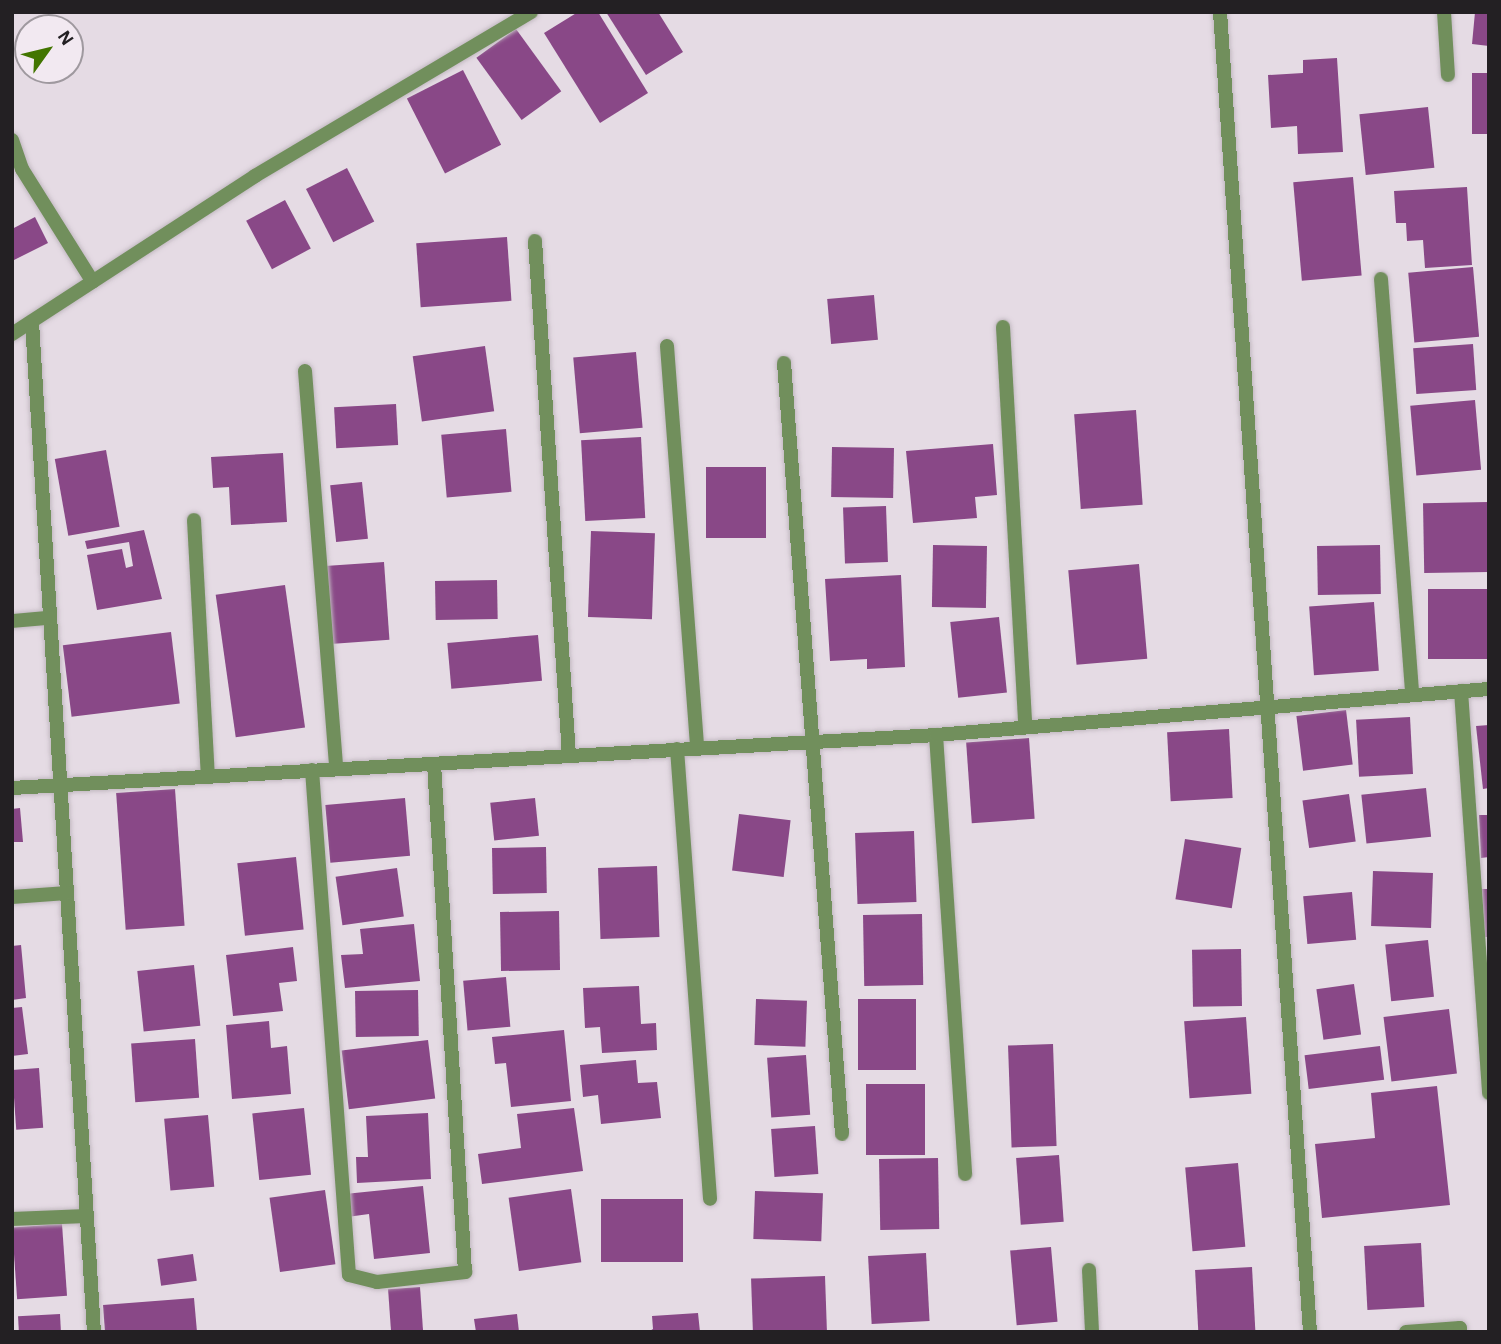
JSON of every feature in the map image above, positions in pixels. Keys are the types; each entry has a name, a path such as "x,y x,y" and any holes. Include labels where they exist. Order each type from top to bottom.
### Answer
{"street":[{"path":"12,334 255,176 531,12"},
{"path":"1220,12 1265,707 1310,1332"},
{"path":"1444,12 1448,75"},
{"path":"12,140 22,169 93,282"},
{"path":"535,240 569,756"},
{"path":"1381,279 1412,694"},
{"path":"32,322 48,618 94,1332"},
{"path":"1003,327 1026,725"},
{"path":"667,346 696,748"},
{"path":"784,363 842,1134"},
{"path":"305,371 336,769"},
{"path":"194,520 208,776"},
{"path":"12,621 48,618"},
{"path":"12,788 936,735 1026,725 1489,689"},
{"path":"1461,691 1489,1093"},
{"path":"936,735 965,1174"},
{"path":"677,749 710,1199"},
{"path":"312,771 349,1275 377,1282 465,1272 434,764"},
{"path":"12,897 66,893"},
{"path":"12,1219 86,1216"},
{"path":"1089,1270 1092,1332"},
{"path":"1406,1332 1460,1332"}],"building":[{"path":"578,12 598,12 648,93 600,123 544,33"},
{"path":"606,12 658,12 683,52 646,75"},
{"path":"1475,12 1489,12 1489,46 1472,44"},
{"path":"516,29 561,91 522,120 476,58"},
{"path":"1337,58 1343,152 1298,154 1297,126 1271,128 1268,75 1303,73 1303,60"},
{"path":"463,70 501,145 445,173 407,99"},
{"path":"1472,73 1489,73 1489,134 1472,134"},
{"path":"1428,107 1434,168 1366,175 1359,114"},
{"path":"347,168 374,221 333,242 306,189"},
{"path":"1353,177 1362,276 1302,281 1293,182"},
{"path":"1467,187 1472,265 1425,268 1423,240 1407,241 1406,223 1396,223 1394,191"},
{"path":"285,200 311,249 272,269 246,221"},
{"path":"35,217 48,243 12,261 12,229"},
{"path":"507,237 511,301 421,307 416,243"},
{"path":"1473,267 1479,337 1414,342 1408,273"},
{"path":"874,295 878,340 831,344 827,299"},
{"path":"1473,344 1476,390 1416,394 1413,348"},
{"path":"485,346 494,411 422,422 413,356"},
{"path":"636,352 643,428 580,433 573,357"},
{"path":"1475,400 1481,470 1416,475 1410,406"},
{"path":"396,404 398,445 336,448 334,407"},
{"path":"1136,410 1143,505 1081,509 1074,414"},
{"path":"506,429 511,492 447,497 441,435"},
{"path":"641,437 645,518 585,521 581,440"},
{"path":"993,444 997,495 975,497 977,518 913,523 906,451"},
{"path":"832,447 894,448 893,498 831,497"},
{"path":"106,450 120,527 68,536 55,459"},
{"path":"283,453 287,522 231,525 229,487 213,488 211,457"},
{"path":"706,467 766,467 766,538 706,538"},
{"path":"362,482 368,539 336,542 330,485"},
{"path":"1488,502 1489,572 1424,573 1423,503"},
{"path":"886,506 888,562 845,563 843,508"},
{"path":"144,530 162,599 97,610 87,555 122,549 126,568 133,566 129,542 87,549 85,541"},
{"path":"591,531 655,533 652,619 588,617"},
{"path":"933,545 987,546 986,608 932,607"},
{"path":"1380,545 1381,594 1318,595 1317,546"},
{"path":"384,562 389,640 331,644 325,566"},
{"path":"1139,564 1147,659 1077,665 1068,570"},
{"path":"901,575 905,667 867,669 867,659 830,661 825,579"},
{"path":"497,580 498,619 436,620 435,581"},
{"path":"285,585 305,728 236,737 216,595"},
{"path":"1428,589 1489,589 1489,659 1428,659"},
{"path":"1374,602 1379,671 1314,675 1309,607"},
{"path":"999,617 1007,693 958,698 950,622"},
{"path":"171,632 180,703 72,717 63,645"},
{"path":"538,635 542,681 451,689 447,643"},
{"path":"1346,710 1353,765 1303,771 1296,716"},
{"path":"1410,717 1413,774 1359,777 1356,720"},
{"path":"1489,725 1489,788 1483,789 1476,726"},
{"path":"1229,729 1233,798 1171,801 1167,732"},
{"path":"1029,738 1035,819 972,823 966,742"},
{"path":"1426,788 1431,837 1366,844 1361,795"},
{"path":"175,789 185,926 126,930 116,793"},
{"path":"1349,794 1356,842 1309,848 1302,801"},
{"path":"405,798 410,856 330,863 325,805"},
{"path":"535,798 539,836 494,840 490,803"},
{"path":"20,808 23,842 12,842 12,809"},
{"path":"739,814 791,820 784,877 732,871"},
{"path":"1479,815 1489,815 1489,857 1481,858"},
{"path":"914,831 916,902 858,904 855,833"},
{"path":"1185,839 1241,848 1232,908 1175,899"},
{"path":"546,847 547,893 493,894 492,848"},
{"path":"296,857 304,930 245,936 237,863"},
{"path":"657,866 659,937 601,939 598,868"},
{"path":"397,868 404,917 342,925 336,877"},
{"path":"1373,871 1433,873 1431,928 1371,926"},
{"path":"1482,889 1489,889 1489,937 1485,937"},
{"path":"1352,892 1356,940 1307,944 1303,896"},
{"path":"559,911 560,970 501,971 500,912"},
{"path":"922,914 923,985 864,986 863,915"},
{"path":"414,924 420,981 345,988 341,955 363,954 360,929"},
{"path":"1428,940 1434,997 1391,1001 1385,944"},
{"path":"21,945 26,998 12,1000 12,946"},
{"path":"293,947 297,981 279,983 283,1011 233,1016 226,955"},
{"path":"1241,949 1242,1006 1193,1007 1192,950"},
{"path":"194,965 200,1026 144,1032 137,971"},
{"path":"506,977 510,1027 468,1031 463,981"},
{"path":"1354,984 1361,1035 1323,1040 1316,989"},
{"path":"639,986 641,1024 656,1023 657,1050 602,1053 600,1027 585,1028 583,988"},
{"path":"418,990 419,1036 356,1037 355,991"},
{"path":"756,999 807,1001 805,1047 754,1045"},
{"path":"858,999 916,999 916,1070 858,1070"},
{"path":"22,1007 28,1054 12,1056 12,1008"},
{"path":"1449,1009 1457,1074 1391,1082 1383,1017"},
{"path":"1246,1017 1251,1094 1190,1098 1184,1021"},
{"path":"269,1021 271,1048 287,1046 291,1094 232,1099 226,1025"},
{"path":"564,1030 571,1101 511,1107 506,1063 495,1064 492,1037"},
{"path":"195,1039 199,1098 135,1102 131,1043"},
{"path":"428,1040 435,1099 349,1109 342,1051"},
{"path":"1053,1044 1057,1146 1012,1148 1008,1046"},
{"path":"1380,1046 1384,1080 1309,1089 1305,1055"},
{"path":"806,1055 810,1115 771,1118 767,1058"},
{"path":"636,1060 638,1083 657,1082 661,1118 601,1124 598,1095 583,1097 580,1065"},
{"path":"39,1068 43,1128 16,1130 12,1070"},
{"path":"866,1084 925,1084 925,1155 866,1155"},
{"path":"1437,1086 1450,1205 1322,1218 1315,1144 1375,1138 1371,1093"},
{"path":"304,1108 311,1175 259,1180 252,1113"},
{"path":"574,1108 583,1171 482,1184 478,1154 521,1148 517,1114"},
{"path":"428,1113 431,1179 357,1183 356,1157 368,1157 366,1116"},
{"path":"208,1115 214,1187 170,1191 164,1119"},
{"path":"815,1126 818,1174 774,1177 771,1129"},
{"path":"1059,1155 1064,1222 1021,1225 1016,1158"},
{"path":"938,1158 939,1229 880,1230 879,1159"},
{"path":"1238,1163 1245,1247 1193,1251 1185,1168"},
{"path":"423,1186 430,1253 374,1259 369,1214 347,1217 345,1194"},
{"path":"571,1189 581,1262 519,1271 509,1198"},
{"path":"325,1190 335,1264 280,1272 270,1198"},
{"path":"755,1191 823,1193 821,1241 753,1239"},
{"path":"601,1199 683,1199 683,1262 601,1262"},
{"path":"62,1224 67,1296 17,1299 12,1227"},
{"path":"1421,1243 1424,1307 1367,1310 1364,1246"},
{"path":"1051,1247 1058,1322 1017,1325 1010,1251"},
{"path":"926,1253 930,1321 872,1324 868,1256"},
{"path":"193,1254 197,1281 161,1286 157,1259"},
{"path":"1252,1267 1255,1332 1198,1332 1195,1270"},
{"path":"825,1276 827,1332 753,1332 751,1279"},
{"path":"420,1287 423,1332 391,1332 388,1289"},
{"path":"194,1298 197,1332 105,1332 103,1305"},
{"path":"698,1313 700,1332 648,1332 653,1329 652,1316"},
{"path":"60,1314 61,1332 19,1332 18,1316"},
{"path":"517,1314 519,1332 476,1332 474,1319"}]}
